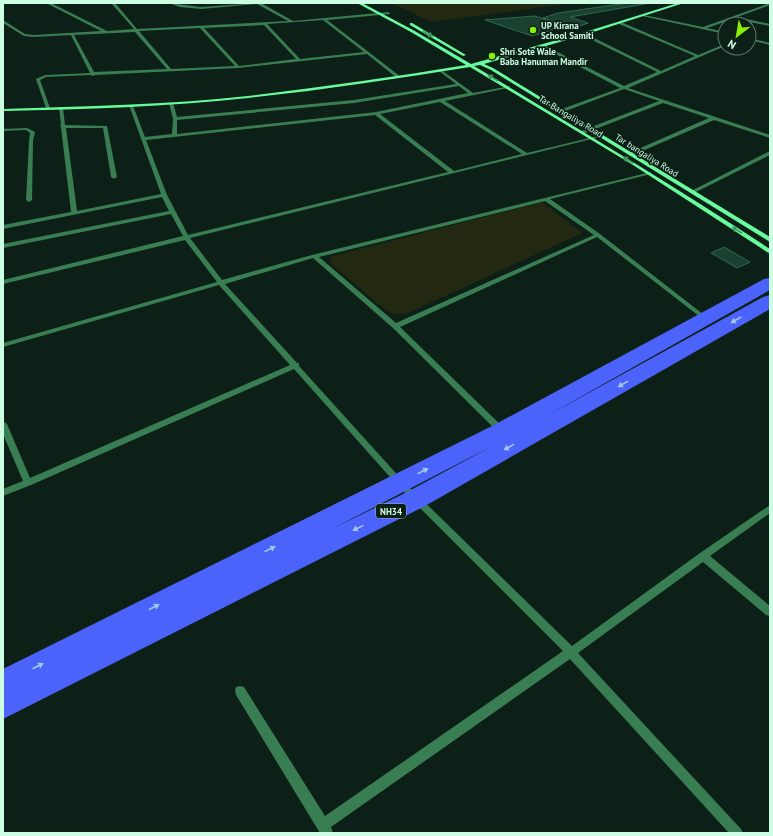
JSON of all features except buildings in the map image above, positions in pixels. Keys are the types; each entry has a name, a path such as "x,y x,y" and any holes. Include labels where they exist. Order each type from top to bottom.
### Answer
{"highway":[{"name":"NH34","path":"3,684 408,491 502,431 770,283"},
{"name":"NH34","path":"3,704 770,301"}],"street":[{"path":"48,3 106,32"},
{"path":"113,3 170,71"},
{"path":"171,3 180,7 193,8 258,3 292,22"},
{"name":"Tar Bangaliya Road","path":"359,3 470,65 593,138 770,252"},
{"name":"Tar bangaliya Road","path":"369,3 480,64 561,111 770,240"},
{"path":"3,110 131,106 247,97 399,77 480,64 644,16 682,3"},
{"path":"738,16 770,4"},
{"path":"3,21 24,35 34,36 292,22 389,13"},
{"path":"644,16 717,31"},
{"path":"324,19 367,54 399,77"},
{"path":"264,23 300,60"},
{"path":"620,23 697,56"},
{"path":"703,28 717,23"},
{"path":"757,23 770,25"},
{"path":"201,27 238,67"},
{"path":"72,34 94,75"},
{"path":"583,34 660,72"},
{"path":"757,41 770,44"},
{"path":"543,46 624,88 770,137"},
{"path":"561,111 624,88 717,48"},
{"path":"48,108 38,80 41,77 238,67 367,54"},
{"path":"440,70 472,94"},
{"path":"175,119 296,109 419,93 460,85"},
{"path":"143,139 376,113 508,87"},
{"path":"441,100 526,154"},
{"path":"583,132 663,101"},
{"path":"171,103 175,119 174,136"},
{"path":"131,106 164,195 186,237 221,283 408,491 571,652 737,833"},
{"path":"61,108 62,126 74,213"},
{"path":"376,113 452,172"},
{"path":"631,154 714,118"},
{"path":"62,126 105,127 114,177"},
{"path":"3,130 27,129 33,132 31,141 29,200"},
{"path":"3,282 602,136"},
{"path":"692,192 770,153"},
{"path":"3,345 314,256 649,173"},
{"path":"666,184 676,182"},
{"path":"3,227 164,195"},
{"path":"546,199 598,235 706,319"},
{"path":"3,246 173,212"},
{"path":"395,326 598,235"},
{"path":"314,256 395,326 502,431"},
{"path":"3,493 296,365"},
{"path":"3,424 28,483"},
{"path":"240,691 325,829 770,508"},
{"path":"703,556 770,612"}],"green space":[{"path":"391,3 573,3 432,22"},
{"path":"542,202 582,233 406,314 394,314 387,311 331,264 330,260 333,256"}],"place":[{"name":"UP Kirana School Samiti","path":"533,30"},
{"name":"Shri Sote Wale Baba Hanuman Mandir","path":"492,56"}]}
